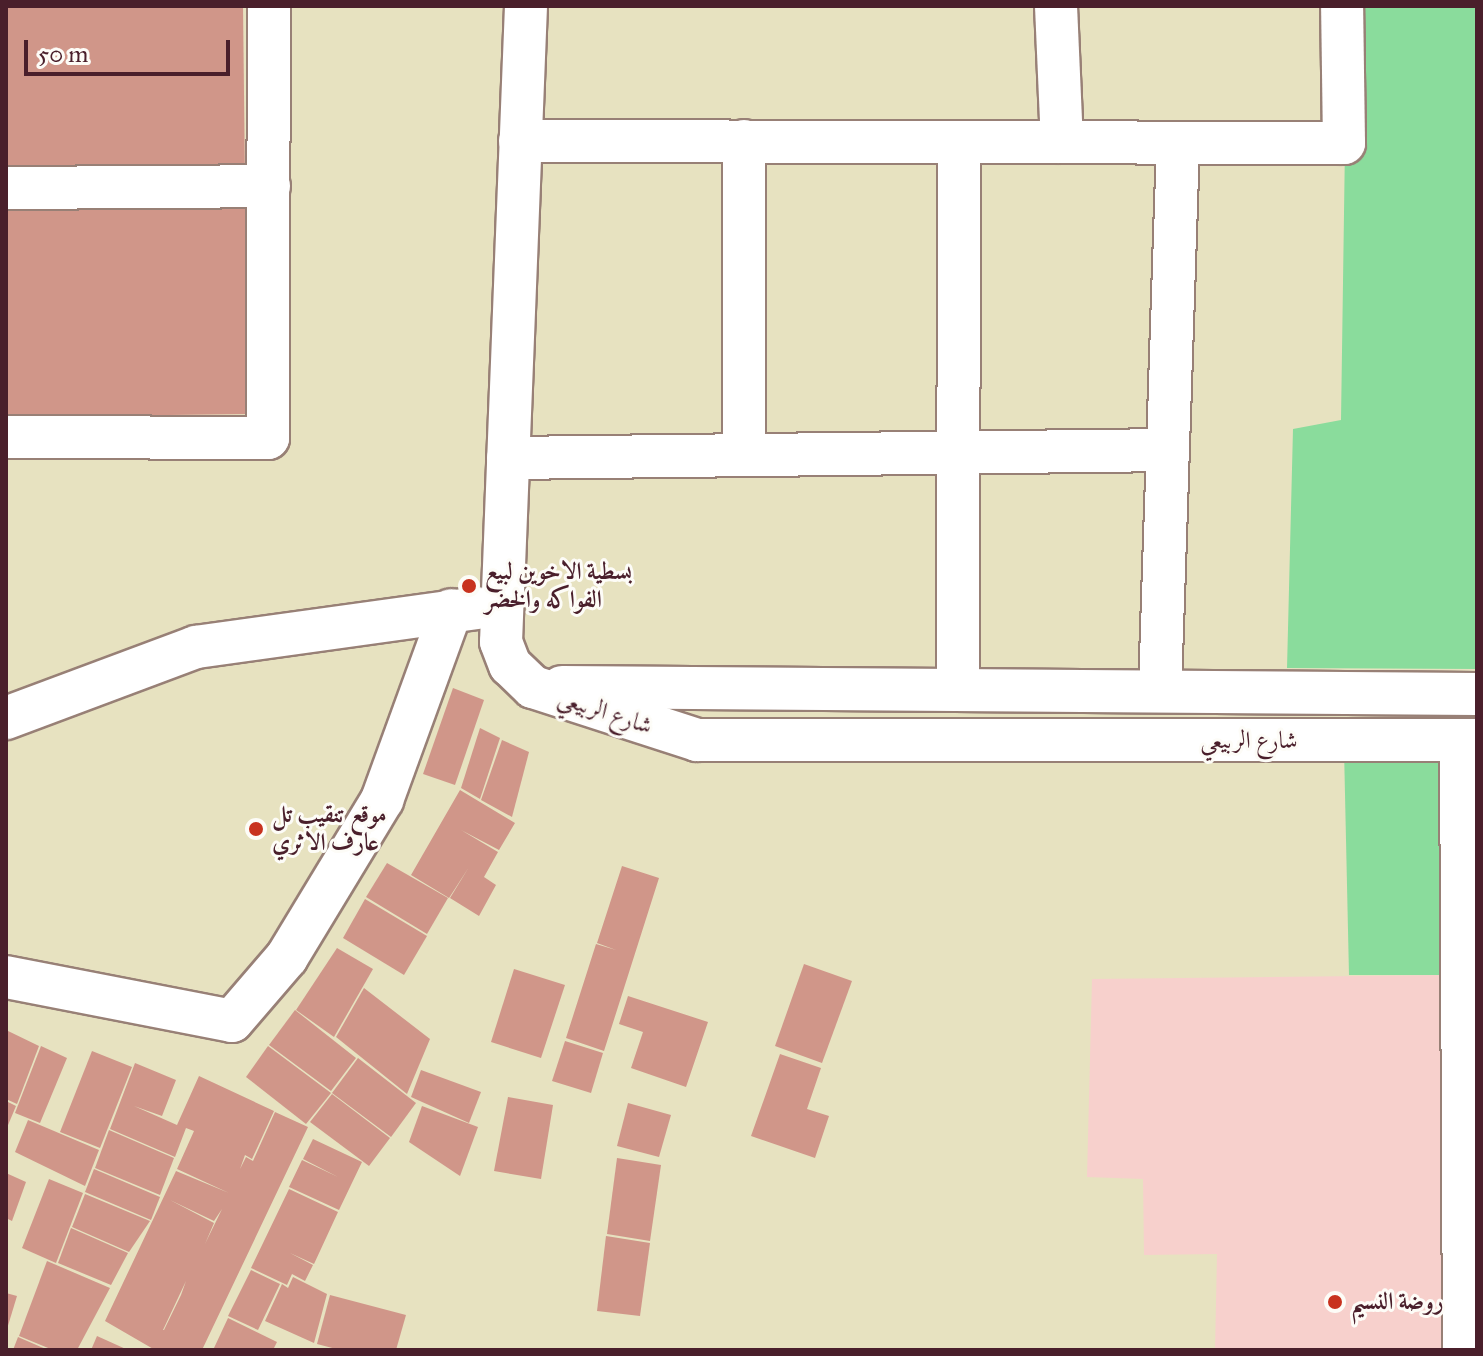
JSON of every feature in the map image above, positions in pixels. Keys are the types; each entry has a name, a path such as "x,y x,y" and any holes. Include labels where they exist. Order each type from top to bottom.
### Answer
{"street":[{"path":"6,437 268,438 269,6"},
{"path":"526,6 501,642 510,665 533,687"},
{"path":"1056,6 1062,142"},
{"path":"520,141 1344,143 1342,6"},
{"path":"744,141 744,455"},
{"path":"958,688 959,142"},
{"path":"1160,689 1178,143"},
{"path":"6,188 269,186"},
{"path":"508,458 1168,450"},
{"path":"6,718 196,647 451,610 502,609"},
{"path":"6,977 232,1021 287,957 382,800 451,610"},
{"path":"679,735 660,724 656,710 661,696 681,686"},
{"name":"شارع الربيعي","path":"533,687 1160,689 1476,694"},
{"name":"شارع الربيعي","path":"533,687 697,740 1472,740"},
{"path":"1469,1344 1472,740"}],"shaded area":[{"path":"1453,975 1453,1350 1215,1350 1217,1254 1144,1255 1143,1179 1087,1177 1092,979"}],"green space":[{"path":"1347,6 1477,6 1477,669 1287,668 1293,429 1341,420"},
{"path":"1461,740 1463,975 1349,975 1344,749"}],"building":[{"path":"6,6 243,6 245,180 6,182"},
{"path":"249,204 251,414 6,417 6,207"},
{"path":"453,688 484,700 455,785 423,774"},
{"path":"480,728 500,738 480,799 461,788"},
{"path":"502,740 529,752 512,817 481,800"},
{"path":"460,790 515,823 499,850 461,830 498,852 484,877 496,885 479,916 450,898 469,867 449,898 411,875"},
{"path":"387,863 448,898 427,934 366,897"},
{"path":"622,866 659,878 604,1051 566,1038 596,944 616,950 597,943"},
{"path":"365,899 427,936 404,975 343,938"},
{"path":"337,948 373,969 334,1037 296,1010"},
{"path":"804,964 852,981 822,1063 775,1046"},
{"path":"514,969 565,985 541,1058 491,1042"},
{"path":"364,988 430,1039 407,1094 336,1037"},
{"path":"628,996 708,1022 686,1087 631,1068 643,1032 619,1024"},
{"path":"295,1010 356,1058 331,1091 269,1045"},
{"path":"6,1030 39,1046 17,1104 6,1099"},
{"path":"565,1041 603,1053 591,1093 552,1081"},
{"path":"41,1046 67,1058 40,1123 15,1113"},
{"path":"268,1046 331,1093 306,1124 246,1077"},
{"path":"92,1051 132,1067 100,1148 60,1132"},
{"path":"780,1054 821,1068 807,1109 829,1116 815,1158 751,1136"},
{"path":"358,1058 416,1103 391,1137 332,1093"},
{"path":"135,1063 176,1080 162,1116 134,1106 177,1125 199,1076 274,1111 252,1159 245,1155 240,1169 246,1157 253,1161 275,1112 308,1127 202,1350 155,1350 105,1321 176,1171 229,1193 177,1169 194,1131 186,1128 175,1157 110,1129","holes":["170,1200 214,1221 222,1209 205,1244 214,1223","186,1281 181,1295 163,1330"]},
{"path":"421,1070 481,1092 469,1123 411,1097"},
{"path":"332,1094 390,1138 369,1166 310,1122"},
{"path":"508,1097 553,1105 541,1179 494,1171"},
{"path":"6,1101 16,1106 6,1130"},
{"path":"628,1103 671,1115 659,1157 617,1146"},
{"path":"422,1106 478,1127 460,1176 409,1142"},
{"path":"28,1120 99,1150 85,1186 15,1152"},
{"path":"109,1130 174,1158 160,1195 95,1168"},
{"path":"313,1139 362,1162 339,1210 289,1187 302,1160 338,1177 303,1159"},
{"path":"617,1158 661,1165 650,1241 607,1234"},
{"path":"94,1169 160,1197 151,1220 85,1192"},
{"path":"6,1173 26,1182 12,1221 6,1218"},
{"path":"49,1179 83,1193 56,1263 22,1248"},
{"path":"289,1189 338,1212 314,1264 290,1253 313,1265 305,1281 292,1274 287,1285 251,1268"},
{"path":"85,1194 150,1221 129,1252 72,1227"},
{"path":"71,1228 128,1253 111,1285 58,1263"},
{"path":"606,1236 650,1243 640,1316 597,1311"},
{"path":"47,1261 110,1288 77,1350 53,1350 19,1336"},
{"path":"251,1270 280,1284 258,1330 228,1316"},
{"path":"293,1277 327,1294 314,1343 265,1321 282,1284 288,1288"},
{"path":"6,1293 17,1296 7,1329 6,1329"},
{"path":"330,1295 406,1315 396,1350 340,1350 317,1344"},
{"path":"228,1318 277,1342 273,1350 214,1348"},
{"path":"97,1336 128,1350 91,1350"},
{"path":"18,1337 41,1347 49,1350 13,1350"}],"place":[{"name":"بسطية الاخوين لبيع الفواكه والخضر","path":"469,586"},
{"name":"موقع تنقيب تل عارف الاثري","path":"256,829"},
{"name":"روضة النسيم","path":"1335,1302"}]}
